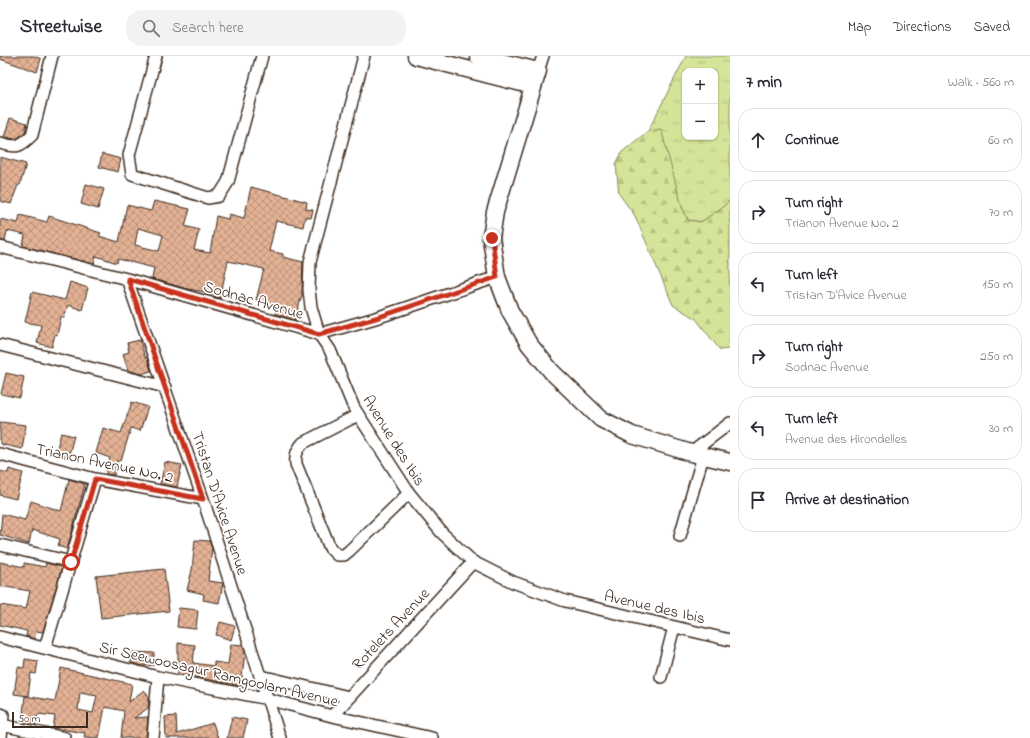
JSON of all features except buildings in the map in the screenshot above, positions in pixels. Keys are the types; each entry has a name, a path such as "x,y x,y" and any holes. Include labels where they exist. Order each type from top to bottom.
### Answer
{"main road":[{"path":"416,56 536,78"},
{"path":"478,56 536,78"},
{"path":"536,78 495,212 492,238 497,277 510,311 529,344 552,372 579,400 601,419 632,435 730,462"}],"street":[{"path":"0,143 16,147 23,144 32,134 52,56"},
{"path":"156,56 129,155 132,174 208,198 218,196 228,182 262,56"},
{"name":"Avenue des Ibis","path":"364,56 310,262 309,290 311,307 319,334 330,350 358,415 409,493 442,533 473,562 513,582 565,601 730,640"},
{"path":"536,78 543,56"},
{"name":"Sodnac Avenue","path":"0,247 128,279 319,334 379,317 497,277"},
{"name":"Tristan D'Avice Avenue","path":"128,279 203,499 280,738"},
{"path":"0,345 165,387"},
{"path":"358,415 303,443 297,450 295,457 296,464 330,548 337,555 344,554 349,551 409,493"},
{"path":"680,536 697,454 730,423"},
{"name":"Trianon Avenue No. 2","path":"0,454 95,479 203,499"},
{"path":"45,648 95,479"},
{"path":"0,545 71,562"},
{"name":"Rotelets Avenue","path":"332,716 473,562"},
{"path":"661,677 674,627"},
{"name":"Sir Seewoosagur Ramgoolam Avenue","path":"0,637 158,678 268,699 412,736 432,738"},
{"path":"261,676 349,697"},
{"path":"153,738 158,678"},
{"path":"1,738 1,720 65,738"}],"green space":[{"path":"686,56 730,56 730,200 701,222 688,220 648,131"},
{"path":"661,129 682,207 688,220 701,222 730,200 730,349 720,350 696,319 673,305 635,216 619,194 616,164 622,152 648,131"}],"route":[{"path":"71,562 95,479 203,499 128,279 319,334 379,317 497,277 492,238"}]}
